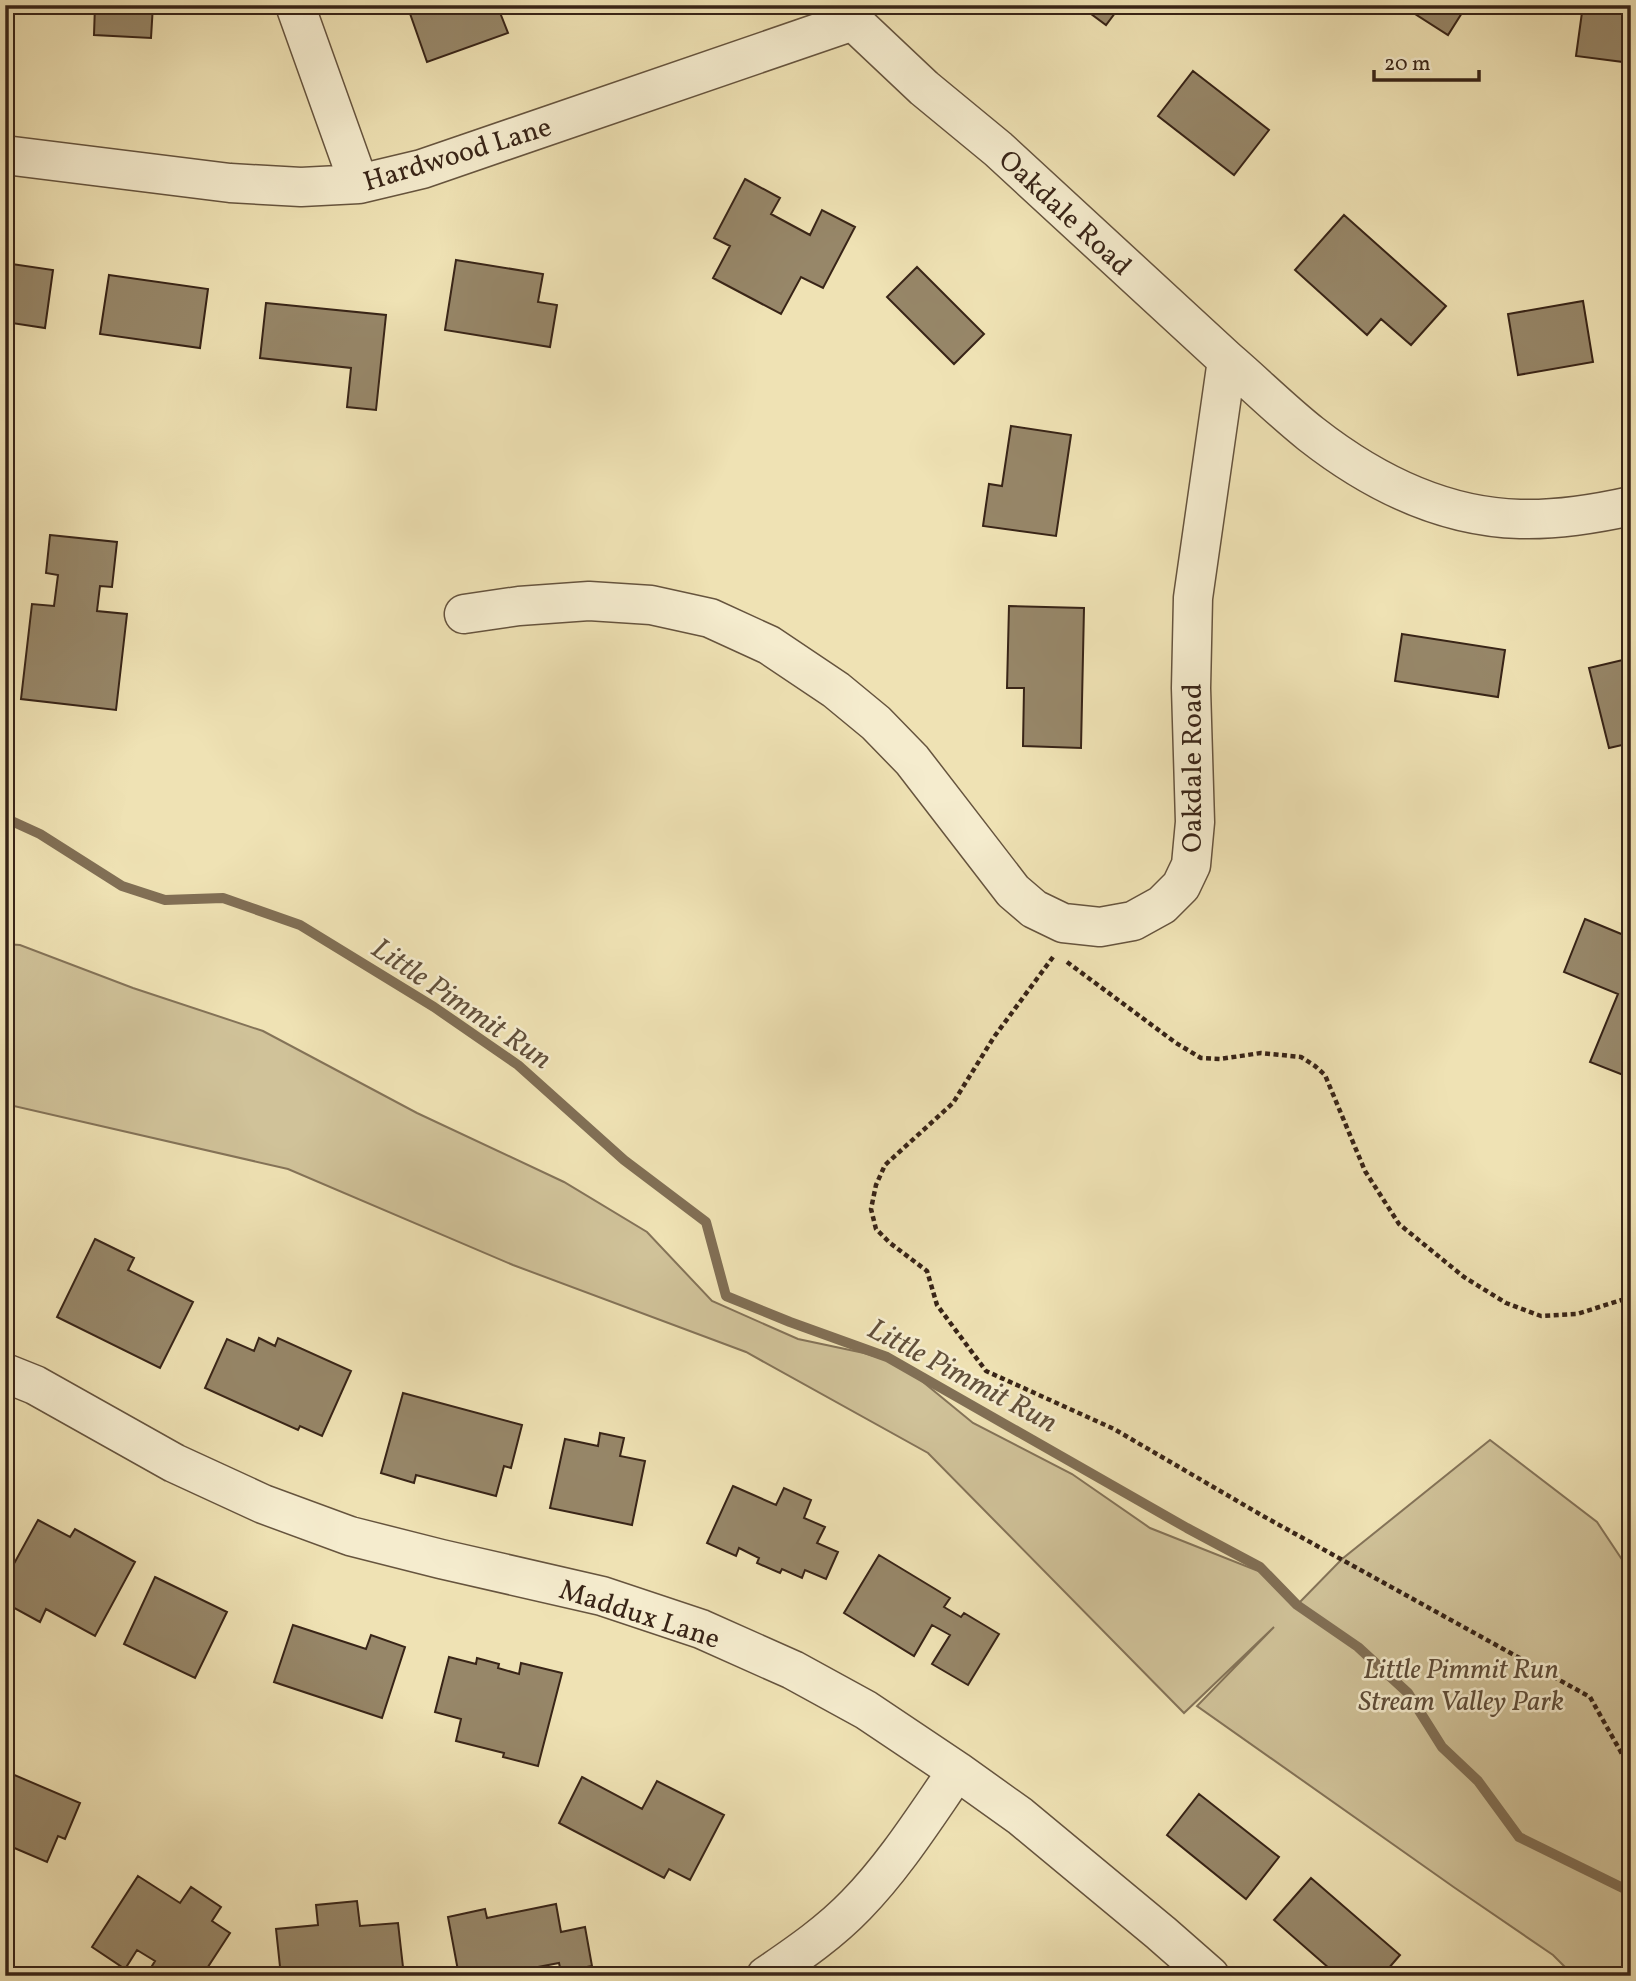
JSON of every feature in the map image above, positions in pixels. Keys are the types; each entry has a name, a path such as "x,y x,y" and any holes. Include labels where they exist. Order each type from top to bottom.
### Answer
{"street":[{"path":"295,5 359,184"},
{"name":"Hardwood Lane","path":"5,155 230,183 301,187 359,184 422,169 852,13"},
{"name":"Oakdale Road","path":"464,614 519,606 589,601 651,606 710,618 769,645 835,690 876,723 912,760 1013,891 1034,909 1059,938 1133,921 1162,905 1181,886 1191,865 1195,822 1191,688 1193,598 1227,360 998,149 924,88 852,13"},
{"path":"1227,360 1311,434 1369,474 1414,497 1462,512 1518,519 1548,519 1631,506"},
{"name":"Maddux Lane","path":"5,1373 35,1385 174,1463 263,1504 350,1536 602,1596 701,1629 805,1677 866,1710 1020,1816 1210,1976"},
{"path":"766,1976 811,1946 855,1906 896,1858 957,1771"}],"path":[{"path":"1631,1297 1577,1314 1541,1316 1506,1303 1464,1277 1399,1224 1365,1171 1325,1075 1315,1066 1301,1057 1261,1053 1220,1059 1201,1058 1176,1043 1059,938 953,1103 884,1165 871,1209 876,1229 927,1271 937,1305 986,1371 1114,1429 1263,1516 1590,1697 1631,1770"}],"green space":[{"name":"Little Pimmit Run Stream Valley Park","path":"5,944 20,945 133,988 263,1031 417,1113 564,1182 647,1232 712,1301 798,1339 901,1364 973,1423 1072,1474 1150,1528 1271,1576 1297,1605 1342,1559 1490,1440 1597,1522 1631,1573 1631,1976 1574,1976 1553,1955 1197,1706 1274,1627 1184,1713 928,1453 746,1352 513,1265 288,1169 5,1104"}],"building":[{"path":"95,5 153,5 151,38 94,35"},
{"path":"407,5 497,5 508,33 427,62"},
{"path":"1079,5 1121,5 1106,25"},
{"path":"1401,5 1467,5 1448,35"},
{"path":"1583,5 1631,5 1631,63 1576,56"},
{"path":"1193,71 1269,130 1234,175 1158,116"},
{"path":"745,179 780,198 771,214 810,235 822,210 855,227 823,288 801,277 781,314 713,278 730,246 714,238"},
{"path":"1344,215 1446,306 1411,345 1381,319 1367,335 1295,270"},
{"path":"456,260 543,274 538,302 557,305 550,347 445,330"},
{"path":"5,263 53,270 45,328 5,322"},
{"path":"917,267 984,334 954,364 887,297"},
{"path":"109,275 208,289 200,348 100,334"},
{"path":"1583,301 1593,362 1518,375 1508,314"},
{"path":"266,303 386,315 376,410 347,407 351,368 260,358"},
{"path":"1011,426 1071,435 1056,536 983,526 989,484 1002,486"},
{"path":"50,535 117,542 112,587 100,586 97,611 127,614 116,710 21,699 32,604 54,606 58,575 46,573"},
{"path":"1009,606 1084,608 1081,748 1023,746 1024,688 1007,688"},
{"path":"1402,634 1505,650 1498,697 1395,681"},
{"path":"1631,658 1631,743 1609,748 1589,668"},
{"path":"1585,919 1631,938 1631,1078 1590,1062 1618,994 1564,972"},
{"path":"95,1239 134,1258 128,1270 193,1302 160,1368 57,1317"},
{"path":"259,1338 275,1346 278,1338 351,1371 322,1436 300,1426 298,1430 205,1388 227,1339 254,1351"},
{"path":"403,1393 522,1425 511,1468 504,1466 496,1496 416,1475 414,1483 381,1473"},
{"path":"600,1433 624,1438 620,1456 645,1461 632,1525 550,1508 565,1439 598,1446"},
{"path":"733,1486 776,1505 784,1488 811,1500 804,1518 825,1527 817,1543 838,1552 826,1579 805,1570 802,1578 782,1569 780,1573 757,1563 759,1558 739,1548 736,1556 707,1543"},
{"path":"38,1520 70,1537 75,1529 135,1562 95,1636 46,1609 40,1622 5,1603 5,1580"},
{"path":"879,1555 950,1598 944,1607 961,1617 964,1613 999,1634 968,1685 932,1664 950,1635 932,1625 914,1656 844,1613"},
{"path":"155,1577 227,1612 195,1678 124,1644"},
{"path":"293,1625 366,1649 371,1635 405,1647 382,1718 274,1682"},
{"path":"449,1657 476,1664 477,1658 499,1664 498,1668 519,1674 521,1663 562,1673 538,1766 503,1757 504,1753 456,1741 461,1719 435,1712"},
{"path":"5,1771 80,1803 65,1839 58,1836 47,1862 5,1844"},
{"path":"582,1777 642,1809 657,1781 724,1815 690,1880 669,1869 664,1878 559,1823"},
{"path":"1199,1794 1279,1857 1246,1899 1167,1835"},
{"path":"138,1876 180,1903 191,1887 221,1907 212,1921 230,1933 202,1976 168,1976 152,1966 155,1961 137,1950 125,1969 92,1947"},
{"path":"1311,1878 1400,1955 1382,1976 1338,1976 1274,1920"},
{"path":"357,1901 360,1926 398,1923 404,1976 281,1976 276,1929 318,1925 316,1905"},
{"path":"556,1904 561,1932 585,1927 592,1966 561,1972 559,1963 491,1976 459,1976 448,1917 485,1909 487,1918"}],"waterway":[{"name":"Little Pimmit Run","path":"5,818 40,834 122,886 165,900 223,898 300,925 434,1007 518,1065 624,1160 706,1222 726,1296 887,1357 1260,1567 1297,1605 1358,1647 1408,1693 1442,1747 1478,1781 1519,1837 1631,1892"}]}
